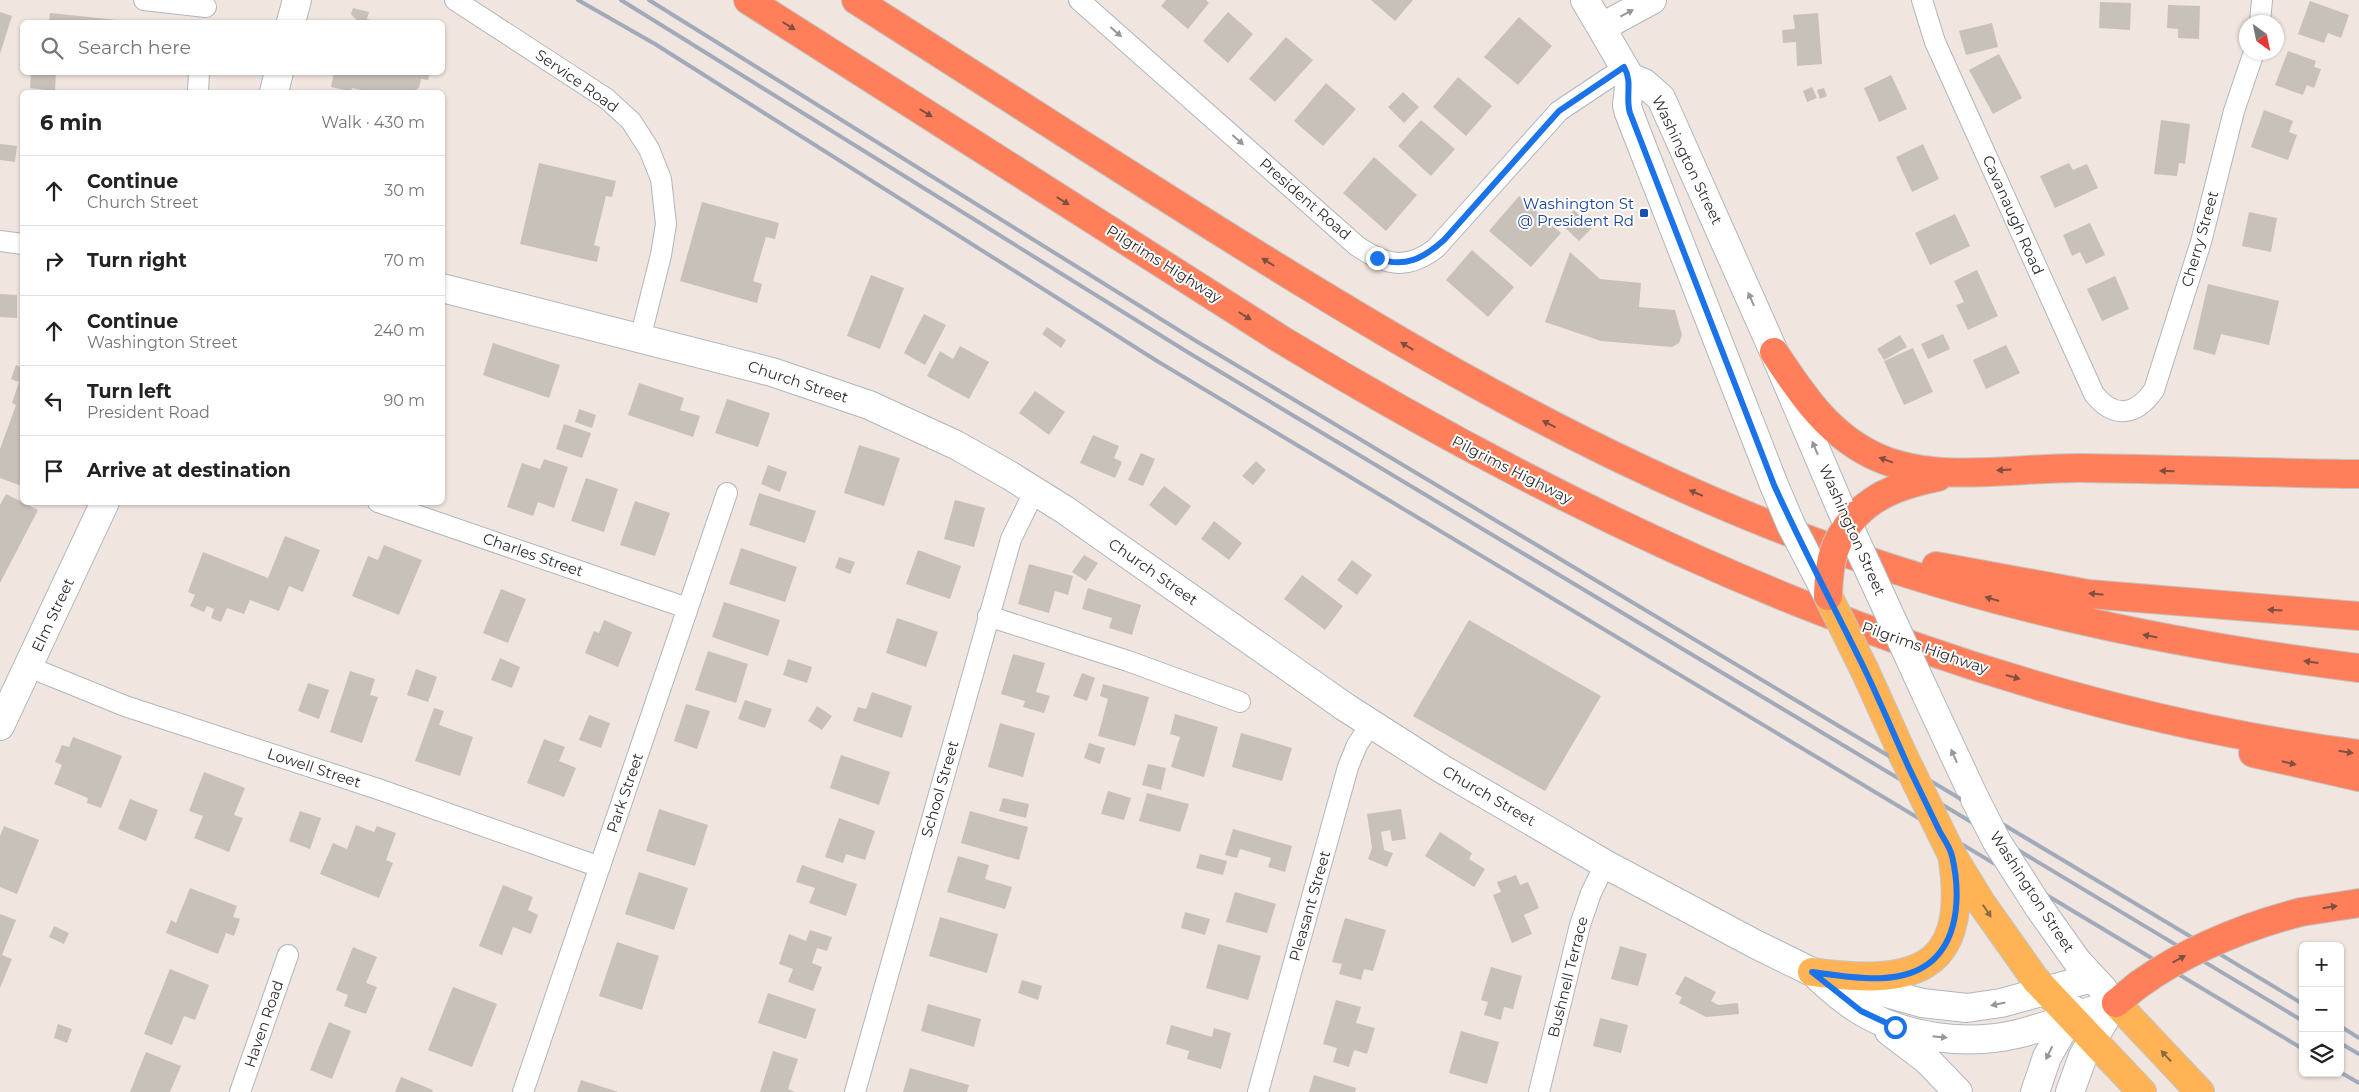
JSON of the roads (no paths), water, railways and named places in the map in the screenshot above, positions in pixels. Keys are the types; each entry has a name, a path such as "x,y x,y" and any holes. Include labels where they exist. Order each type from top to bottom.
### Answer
{"highway":[{"name":"Pilgrims Highway","path":"748,0 1282,340 1408,415 1500,464 1627,527 1795,600 1949,658 2075,696 2201,727 2359,754"},
{"path":"856,0 1300,283 1414,350 1532,415 1650,473 1808,539 1913,576 2019,607 2106,627 2194,644 2359,668"},
{"path":"1774,352 1812,406 1825,421 1852,443 1878,457 1906,467 1969,472 2082,468 2216,473 2359,474"},
{"path":"1828,596 1832,556 1848,516 1896,488 1927,479 1969,472"},
{"path":"2216,473 2359,488"},
{"path":"1808,539 1982,576 2089,594 2176,603 2359,616"},
{"path":"2075,696 2240,750 2359,777"},
{"path":"2116,1003 2138,985 2195,950 2254,926 2302,912 2359,903"}],"main road":[{"path":"291,20 296,0"},
{"path":"1585,0 1627,72"},
{"path":"1602,27 1652,0"},
{"name":"Washington Street","path":"1627,72 1648,86 1661,98 1975,799 1998,842 2038,906 2092,978 2116,1003"},
{"name":"Washington Street","path":"1627,72 1627,104 1630,113 1774,485 1923,799 1952,855 2009,944 2045,991 2142,1092"},
{"path":"274,90 278,75"},
{"name":"Church Street","path":"445,289 757,367 869,405 956,445 1035,490 1371,724 1471,786 1605,864 1755,944 1812,972 1922,1003 1953,1007 1984,1007 2020,999 2092,978"},
{"name":"Elm Street","path":"0,726 104,505"},
{"path":"1812,972 1866,978 1888,977 1908,973 1932,960 1949,936 1956,911 1957,896 1952,855"},
{"name":"Church Street","path":"1812,972 1861,1011 1880,1021 1911,1032 1964,1039 2015,1035 2116,1003"},
{"path":"2035,1092 2047,1058 2092,978"},
{"path":"2070,1092 2083,1056 2116,1003 2200,1092"},
{"path":"1861,1011 1921,1055 1958,1092"}],"street":[{"path":"144,0 205,10"},
{"name":"Service Road","path":"455,0 607,99 631,121 649,149 660,180 666,224 661,255 640,339"},
{"name":"President Road","path":"1079,0 1357,246 1387,262 1412,261 1436,248 1559,111 1627,72"},
{"name":"Cavanaugh Road","path":"1922,0 1935,42 2094,394 2107,407 2126,412"},
{"path":"2261,15 2262,0"},
{"name":"Cherry Street","path":"2126,412 2143,405 2154,390 2201,242 2234,111 2251,60"},
{"path":"198,90 200,75"},
{"path":"0,241 20,244"},
{"name":"School Street","path":"855,1092 1011,539 1035,490"},
{"name":"Park Street","path":"523,1092 727,493"},
{"name":"Charles Street","path":"387,505 687,608"},
{"path":"988,616 1121,658 1240,702"},
{"name":"Lowell Street","path":"29,667 125,706 378,789 600,867"},
{"name":"Pleasant Street","path":"1258,1092 1348,767 1357,746 1371,724"},
{"name":"Bushnell Terrace","path":"1539,1092 1580,925 1605,864"},
{"name":"Haven Road","path":"240,1092 288,955"}],"railway":[{"path":"578,0 655,44 1157,361 2299,1047"},
{"path":"621,0 1189,353 2299,1019"},
{"path":"649,0 1196,341 2299,1002"},
{"path":"2344,1029 2359,1038"},
{"path":"2344,1045 2359,1054"},
{"path":"2344,1074 2359,1083"}],"place":[{"name":"Washington St @ President Rd","path":"1644,213"}]}
